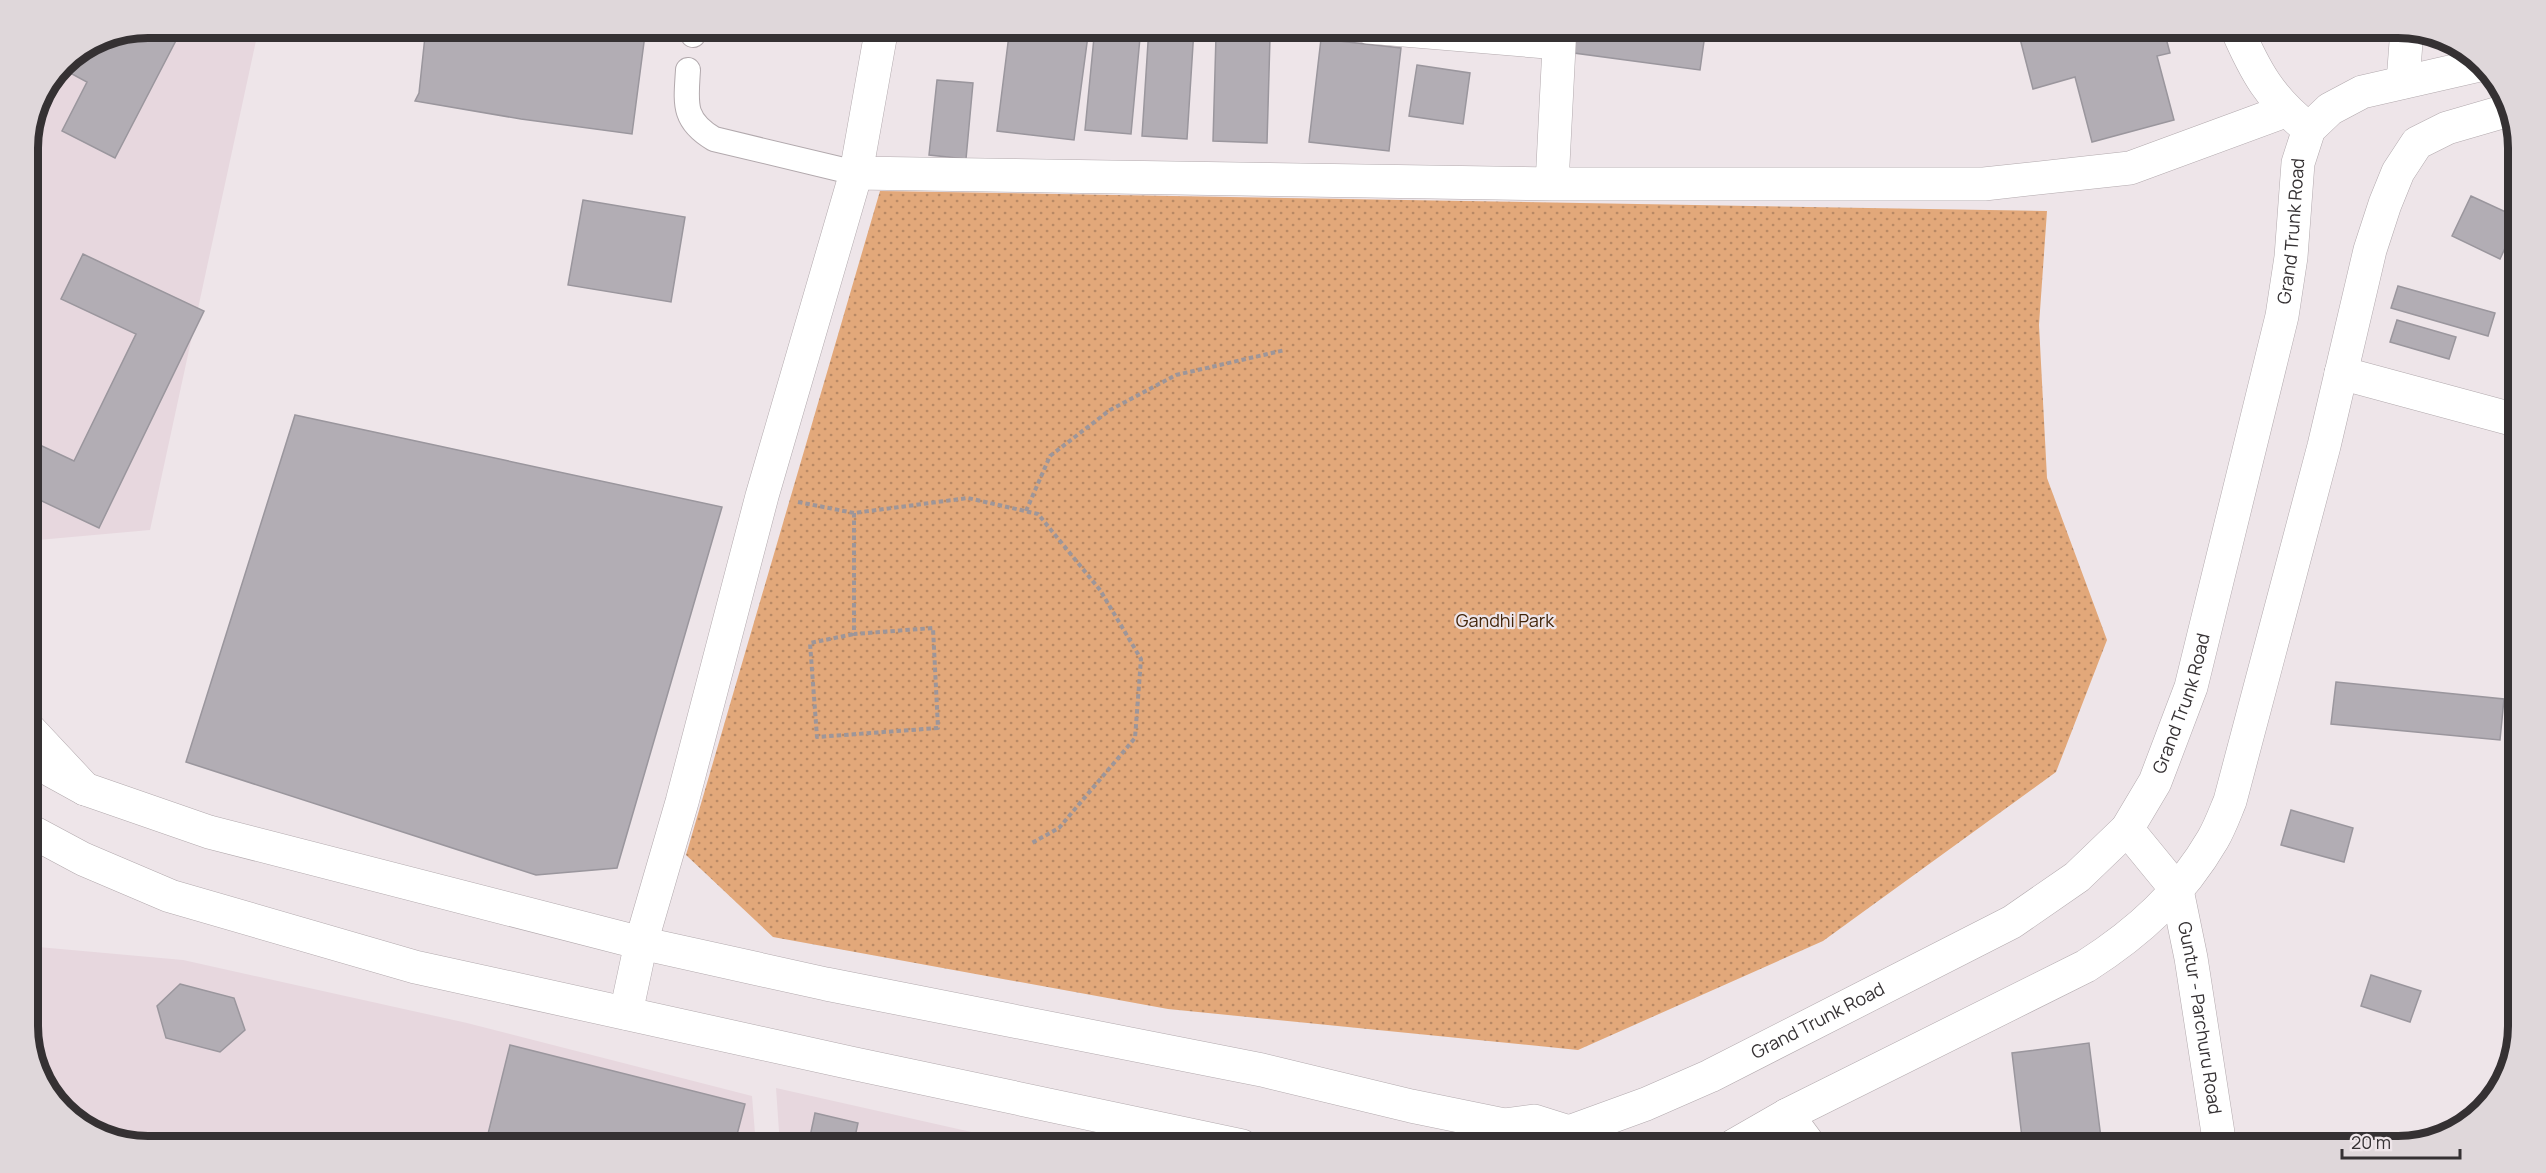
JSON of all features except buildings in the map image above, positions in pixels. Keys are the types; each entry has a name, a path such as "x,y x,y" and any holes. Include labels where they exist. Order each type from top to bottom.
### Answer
{"main road":[{"path":"626,1013 641,943 682,802 762,496 856,173 880,38"},
{"path":"1552,184 1559,38"},
{"path":"856,173 1552,184 1984,184 2130,168 2297,120 2251,60 2241,38"},
{"path":"2403,82 2406,38"},
{"name":"Grand Trunk Road","path":"1583,1136 1646,1104 1710,1076 2013,922 2076,877 2127,829 2155,782 2191,687 2282,316 2291,257 2298,163 2297,120 2330,108 2362,92 2473,67"},
{"path":"1750,1136 1787,1115 2086,966 2121,943 2149,920 2177,891 2214,839 2230,801 2341,373 2370,250 2398,172 2417,144 2447,128 2503,112"},
{"path":"2341,373 2508,418"},
{"path":"38,739 85,789"},
{"path":"38,763 85,789 209,832 641,943 826,984 1262,1070 1411,1107 1504,1125 1534,1121 1570,1136"},
{"path":"2127,829 2177,891"},
{"path":"38,835 83,859 170,896 415,967 1196,1136"},
{"name":"Guntur - Parchuru Road","path":"2177,891 2191,958 2218,1136"},
{"path":"1787,1115 1803,1136"},
{"path":"1484,1136 1504,1125"}],"lane":[{"path":"688,69 686,101 689,118 698,130 714,139 856,173"}],"path":[{"path":"1026,511 1050,456 1110,410 1176,375 1285,350"},
{"path":"762,496 854,513 968,498 1038,514 1100,590 1141,659 1135,738 1059,828 1030,844"},
{"path":"854,513 854,634"},
{"path":"933,628 939,728 818,737 810,643 854,634 933,628"}],"shaded area":[{"path":"133,38 257,38 150,530 38,540 38,133 41,119 60,80 86,56 112,43"},
{"path":"38,947 183,960 467,1023 752,1096 755,1136 133,1135 105,1127 80,1113 60,1093 52,1081 43,1061 38,1033"},
{"path":"776,1088 990,1136 779,1136"}],"green space":[{"name":"Gandhi Park","path":"880,191 2047,211 2039,325 2047,478 2107,640 2056,772 1823,941 1578,1050 1168,1009 773,937 686,855"}]}
